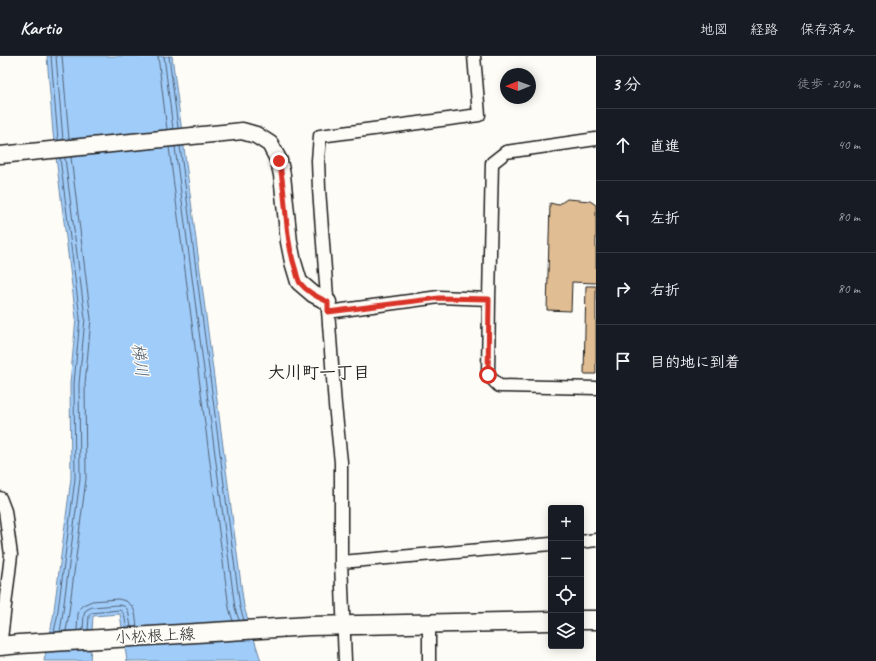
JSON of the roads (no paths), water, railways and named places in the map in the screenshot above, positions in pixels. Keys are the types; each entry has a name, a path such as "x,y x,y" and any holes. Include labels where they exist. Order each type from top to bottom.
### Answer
{"main road":[{"path":"584,620 596,620"},
{"name":"小松根上線","path":"0,647 20,644 309,626 548,621"}],"street":[{"path":"345,661 341,562 341,462 335,405 319,189 318,160 320,136 479,115 474,56"},
{"path":"0,155 233,132 256,135 270,144 279,161 282,175 289,242 299,282 328,307 439,298 489,299"},
{"path":"596,139 506,152 492,163 488,375 499,386 596,388"},
{"path":"0,498 5,511 6,556 0,647"},
{"path":"584,542 596,540"},
{"path":"341,562 548,544"},
{"path":"429,624 429,661"}],"water":[{"name":"梯川","path":"47,56 172,56 244,607 261,661 127,661 120,614 93,616 90,661 44,661 53,618 71,478 70,384 76,318 53,133"}],"district":[{"name":"大川町一丁目","path":"319,372"}]}
